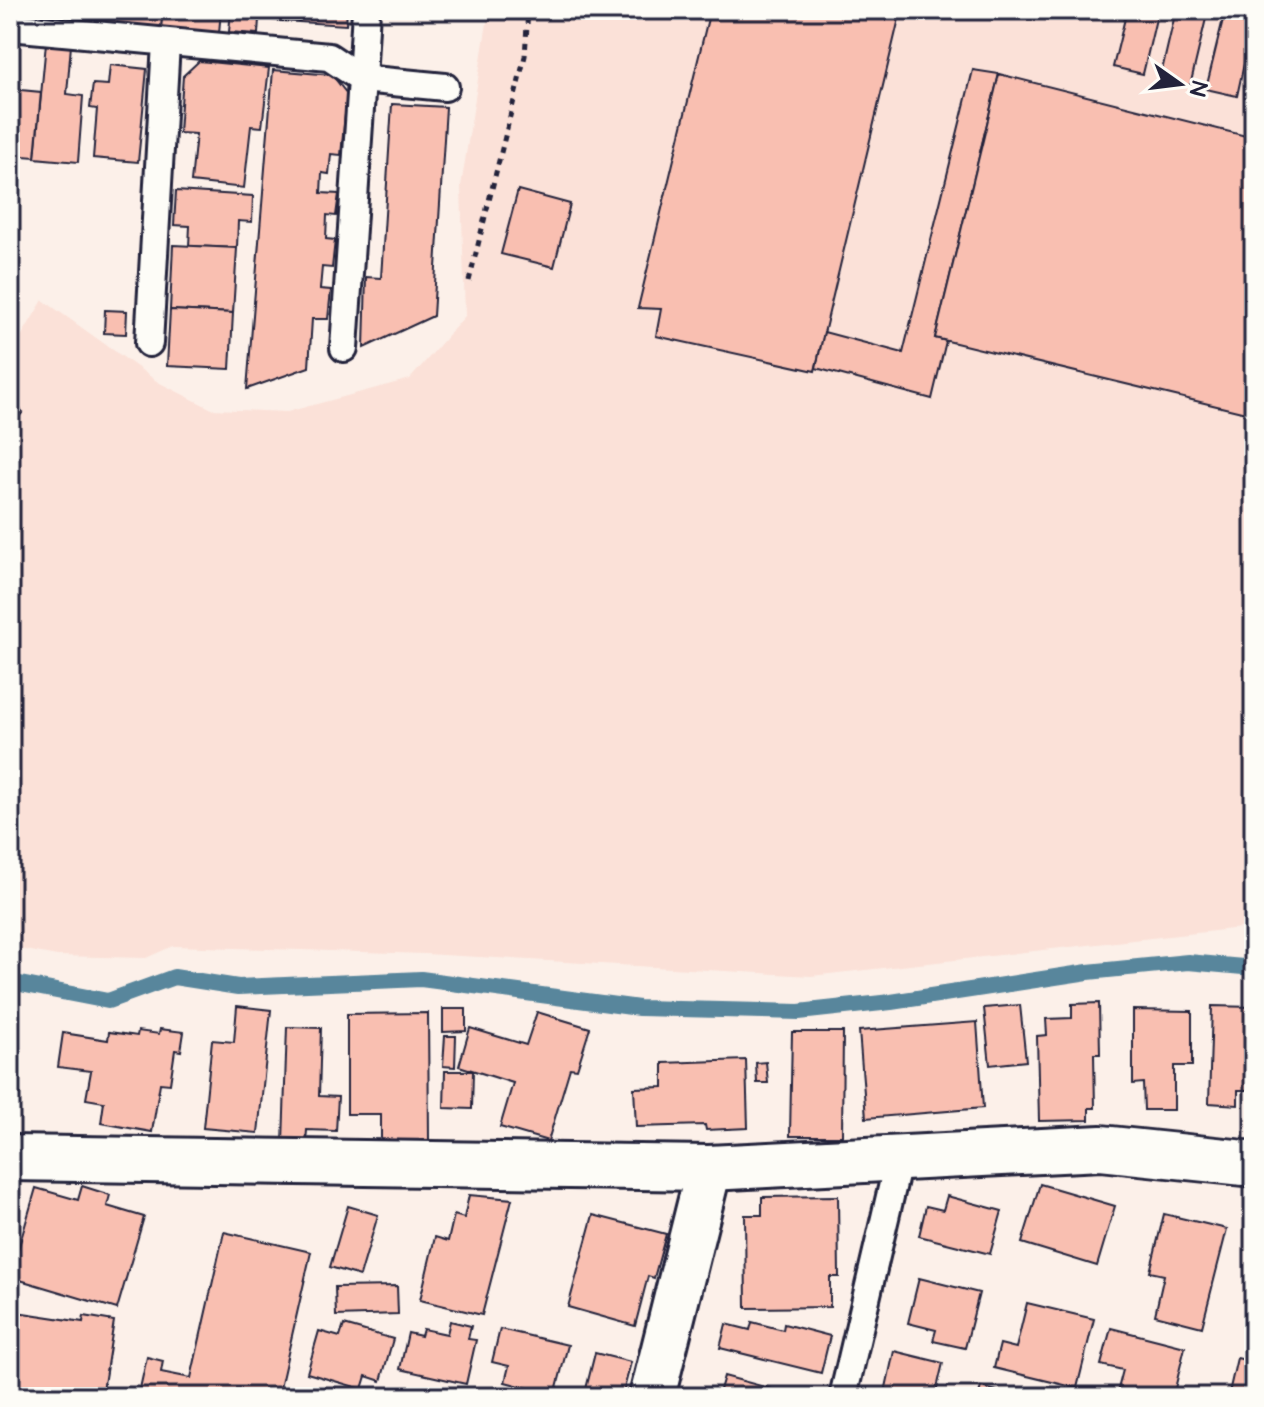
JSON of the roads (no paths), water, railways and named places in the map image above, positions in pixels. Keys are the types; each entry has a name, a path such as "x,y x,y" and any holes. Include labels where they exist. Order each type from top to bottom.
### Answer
{"street":[{"path":"10,1158 709,1168 1101,1148 1254,1164"},
{"path":"652,1397 709,1168"}],"lane":[{"path":"344,348 366,10"},
{"path":"10,27 329,57 362,79 445,87"},
{"path":"149,343 166,43"},
{"path":"843,1397 899,1158"}],"waterway":[{"path":"10,982 108,1001 174,977 238,987 421,979 639,1008 799,1012 891,1002 1088,972 1188,962 1254,968"}]}
